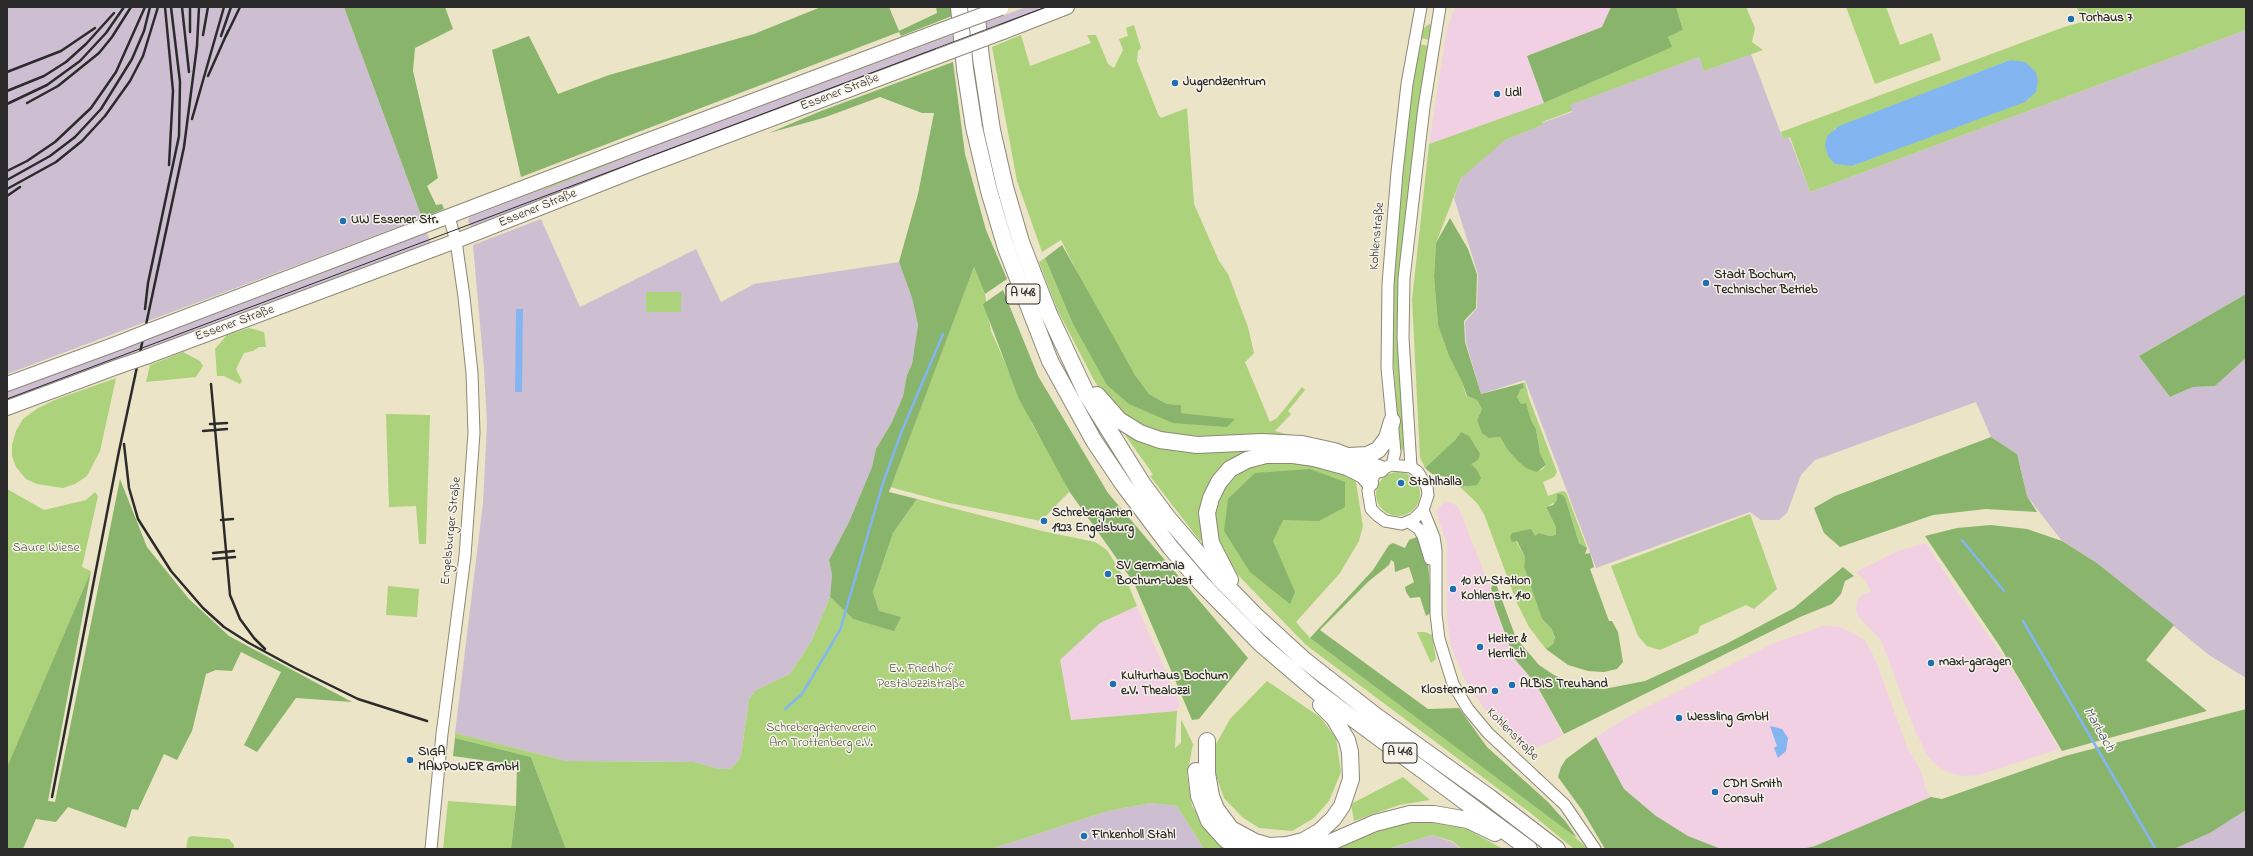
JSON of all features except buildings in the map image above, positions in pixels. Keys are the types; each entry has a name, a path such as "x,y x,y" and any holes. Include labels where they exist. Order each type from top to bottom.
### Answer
{"highway":[{"name":"A 448","path":"959,7 965,69 974,127 988,191 1008,255 1050,361 1094,441 1147,518 1201,583 1272,655 1316,691 1529,849"},
{"name":"A 448","path":"976,7 981,58 998,157 1021,242 1049,314 1087,395 1142,483 1199,556 1257,617 1341,690 1489,797 1557,849"},
{"path":"1049,314 1060,321 1091,387 1105,406 1119,420 1140,433 1182,444 1287,442 1318,447 1386,467"},
{"path":"1349,456 1367,455 1378,450 1386,438 1392,421"},
{"path":"1257,617 1226,574 1211,543 1207,513 1211,498 1219,482 1230,469 1247,460 1266,455 1284,454 1314,458 1347,467 1363,475 1370,483"},
{"path":"1241,849 1226,840 1210,821 1202,808 1196,770 1207,741 1208,783 1216,809 1231,829 1255,842 1269,846 1287,845 1303,841 1319,832 1333,819 1342,806 1351,779 1350,752 1342,729 1334,718 1272,655"},
{"path":"1315,849 1387,819 1422,813 1468,820 1484,826 1517,849"}],"main road":[{"name":"Essener Straße","path":"7,408 456,242 641,168 1067,7"},
{"name":"Essener Straße","path":"7,384 936,32 1003,8"}],"street":[{"name":"Kohlenstraße","path":"1386,467 1395,452 1386,338 1388,284 1406,90 1421,9 1440,10 1424,107 1404,278 1403,338 1411,467"},
{"name":"Engelsburger Straße","path":"431,849 442,734 465,556 473,460 472,373 456,242 449,217"},
{"path":"1386,467 1411,467 1418,472 1427,487 1428,495 1423,510 1409,522 1394,524 1385,521 1377,516 1368,500 1370,483 1386,467"},
{"name":"Kohlenstraße","path":"1423,510 1435,543 1437,624 1443,653 1453,684 1468,709 1488,733 1565,805 1595,849"},
{"name":"Kohlenstraße","path":"1409,522 1419,529 1426,542 1435,577"}],"shaded area":[{"path":"7,7 344,7 422,218 7,374"},
{"path":"1026,7 1038,7 1039,11 712,133 471,228 468,220 470,217 670,140"},
{"path":"1455,7 1611,7 1602,27 1527,56 1544,103 1429,144 1447,29"},
{"path":"2246,30 2246,294 2139,356 2170,397 2193,387 2215,386 2246,358 2246,678 2209,655 2097,563 2062,541 2027,496 2017,454 1991,437 1976,402 1815,460 1801,475 1787,513 1779,520 1761,520 1750,512 1596,568 1525,380 1481,394 1466,342 1465,322 1477,308 1478,274 1454,198 1461,178 1482,158 1505,140 1542,125 1541,123 1572,112 1569,105 1699,57 1704,71 1751,54 1783,139 1789,137 1810,192"},
{"path":"541,219 580,307 696,249 721,302 754,284 899,262 912,298 918,325 912,364 907,375 903,396 892,422 876,449 872,467 849,522 829,560 832,575 830,597 812,640 790,674 756,690 749,699 741,756 735,765 729,769 719,769 694,762 567,761 455,733 483,503 487,424 484,369 473,245"},
{"path":"426,231 432,246 378,266 376,263 7,401 7,392 321,274 372,251"},
{"path":"1445,501 1458,506 1490,587 1494,606 1514,658 1536,684 1563,735 1542,746 1529,749 1519,746 1491,718 1467,684 1454,655 1450,641 1447,618 1447,544 1436,511"},
{"path":"1926,543 1959,594 2012,669 2059,749 1979,775 1963,776 1950,773 1937,766 1927,755 1915,731 1881,640 1858,616 1856,609 1857,601 1863,594 1871,592 1865,580 1856,572 1898,551"},
{"path":"1137,606 1180,704 1177,711 1072,720 1059,660 1100,623"},
{"path":"1823,626 1841,627 1865,640 1876,661 1907,747 1922,773 1926,791 1931,797 1815,846 1802,849 1721,849 1688,836 1656,816 1624,789 1596,737 1631,715 1774,643"},
{"path":"1151,803 1177,806 1204,849 991,849 1108,811"},
{"path":"2246,810 2246,849 2174,849 2210,833"},
{"path":"1432,835 1452,842 1461,849 1389,849"}],"green space":[{"path":"344,7 445,7 453,29 415,48 413,71 438,178 427,186 436,205 442,204 444,209 422,218"},
{"path":"821,7 889,7 899,31 937,13 936,7 951,7 952,16 901,36 899,32 521,177 492,50 529,36 558,94 609,75 754,34"},
{"path":"1611,7 1676,7 1683,30 1668,37 1672,47 1544,103 1527,56 1602,27"},
{"path":"1676,7 1746,7 1755,28 1752,42 1763,50 1704,71 1699,57 1570,105 1572,111 1542,122 1542,125 1505,140 1461,178 1436,243 1434,277 1438,325 1449,356 1463,384 1466,396 1477,400 1482,409 1477,420 1489,438 1500,437 1507,449 1537,472 1543,469 1546,465 1540,453 1536,429 1531,420 1526,403 1521,404 1517,397 1521,389 1524,388 1523,383 1525,382 1529,398 1557,472 1554,477 1543,482 1548,496 1562,491 1566,492 1587,548 1579,543 1565,497 1546,507 1556,527 1556,535 1550,536 1539,533 1535,537 1516,541 1525,557 1524,567 1542,619 1551,628 1555,639 1553,644 1546,649 1529,627 1517,603 1484,514 1477,503 1460,487 1466,487 1471,464 1461,432 1455,440 1425,468 1420,457 1412,300 1429,144 1544,103 1671,47 1668,37 1683,30"},
{"path":"1846,7 1886,7 1900,45 1932,33 1941,60 1875,84"},
{"path":"2246,7 2246,30 1810,192 1790,137 1783,139 1781,132 2064,27 2082,22 2077,8","holes":["2010,60 2029,99 1852,166 1834,129"]},
{"path":"1429,24 1432,26 1430,40 1420,38 1424,28"},
{"path":"1134,25 1141,48 1138,51 1137,61 1158,114 1161,118 1187,108 1194,204 1219,261 1228,274 1248,327 1254,353 1245,362 1270,422 1277,418 1302,387 1305,390 1288,411 1291,414 1275,431 1312,441 1177,438 1131,422 1106,398 1095,382 1058,311 1039,262 1045,258 1072,322 1173,423 1206,416 1181,413 1181,405 1167,404 1149,394 1135,375 1087,292 1061,240 1042,252 1017,181 992,47 1021,35 1030,66 1091,43 1087,35 1096,35 1108,64 1114,68 1123,50 1119,39 1128,36 1126,28"},
{"path":"937,38 937,40 670,140 541,191 556,182"},
{"path":"1418,44 1429,46 1410,177 1405,449 1400,450 1391,331 1392,301 1399,197"},
{"path":"953,62 965,154 986,230 1007,279 985,294 974,267 889,492 917,499 893,533 873,592 879,611 901,617 894,631 853,619 830,597 832,575 829,560 849,522 872,467 876,449 892,422 903,396 907,375 912,364 918,325 912,298 899,262 918,194 934,113 922,113 880,97 823,118 769,133 821,111"},
{"path":"1450,218 1468,249 1477,274 1476,308 1464,321 1465,342 1481,394 1523,383 1524,388 1521,389 1517,397 1521,404 1526,403 1531,420 1536,429 1540,453 1546,465 1537,472 1526,468 1518,461 1507,449 1500,437 1489,438 1482,433 1477,420 1482,409 1477,400 1467,396 1463,384 1449,356 1438,325 1434,277 1436,243"},
{"path":"1062,245 1135,375 1149,394 1167,404 1181,405 1181,413 1235,419 1227,427 1173,423 1129,404 1107,385 1072,322 1045,258"},
{"path":"372,251 373,254 150,338 150,336"},
{"path":"974,267 985,294 991,331 1032,424 1056,464 1069,492 1041,521 949,503 890,487"},
{"path":"1003,290 1038,376 1108,493 1248,658 1199,719 1192,720 1134,583 1069,491 1019,399 983,304"},
{"path":"646,292 681,292 681,312 646,312"},
{"path":"2246,294 2246,358 2215,386 2193,387 2170,397 2139,356"},
{"path":"249,328 264,332 266,347 259,347 253,351 244,353 236,369 242,381 240,384 224,376 217,376 215,349 227,335"},
{"path":"183,352 200,361 203,366 196,377 146,382 150,365"},
{"path":"116,378 100,451 87,476 75,484 63,488 37,484 26,479 16,467 12,456 12,445 16,431 23,419 38,408 57,399"},
{"path":"386,414 430,415 426,544 419,544 416,506 389,507"},
{"path":"1118,425 1129,433 1267,448 1249,451 1229,462 1213,477 1204,493 1200,517 1203,540 1200,541 1150,476 1153,475 1150,470"},
{"path":"1461,432 1469,436 1480,454 1478,460 1471,464 1477,470 1481,478 1477,485 1460,487 1446,477 1432,474 1425,468 1455,440"},
{"path":"1991,437 2017,454 2027,496 2037,512 1986,509 1933,515 1840,547 1824,533 1814,508 1835,496"},
{"path":"1306,460 1355,476 1363,526 1359,541 1340,573 1296,622 1310,638 1567,830 1588,849 1574,849 1528,811 1306,645 1237,574 1220,545 1215,523 1215,510 1226,481 1236,472 1260,461"},
{"path":"1310,469 1345,482 1345,507 1319,521 1283,520 1273,541 1295,592 1290,604 1250,572 1224,531 1228,499 1255,473"},
{"path":"1394,472 1402,472 1407,473 1414,478 1419,485 1419,503 1414,510 1407,515 1394,516 1386,513 1379,506 1376,498 1376,490 1379,482 1386,475"},
{"path":"120,479 147,547 189,599 229,636 352,702 296,698 257,752 244,745 281,672 241,652 232,671 216,670 206,674 192,731 177,760 164,754 138,810 132,809 126,828 68,807 56,822 36,819 23,849 7,849 7,767 91,571 48,801 55,802"},
{"name":"Saure Wiese","path":"7,489 44,510 86,500 95,492 98,496 82,567 91,571 7,767"},
{"path":"1557,494 1561,494 1565,497 1579,543 1587,548 1585,554 1590,553 1594,567 1590,569 1609,621 1612,621 1618,632 1623,662 1617,669 1604,672 1588,671 1568,665 1546,649 1553,644 1555,638 1551,628 1542,619 1524,567 1525,557 1517,541 1512,542 1510,537 1512,533 1531,529 1535,536 1539,533 1550,536 1556,535 1556,527 1546,507 1553,505 1557,500"},
{"path":"917,499 1042,531 1095,542 1107,550 1128,584 1137,606 1100,623 1060,660 1071,720 1177,711 1175,748 1181,743 1181,719 1193,744 1187,776 1192,806 1207,828 1228,849 1204,849 1177,806 1151,803 1108,811 991,849 566,849 531,757 455,738 455,733 567,761 694,762 719,769 729,769 735,765 741,756 749,699 756,690 790,674 812,640 830,597 853,619 894,630 879,611 873,592 893,533"},
{"path":"1750,514 1777,589 1754,609 1746,605 1700,626 1698,633 1660,650 1647,646 1638,636 1611,566"},
{"path":"1991,525 2027,529 2062,541 2097,563 2174,625 2146,660 2207,711 2062,751 1999,645 1925,536 1957,528"},
{"path":"1419,536 1428,563 1432,611 1429,614 1426,616 1420,597 1410,598 1406,592 1405,587 1414,582 1409,567 1395,572 1394,562 1391,560 1389,565 1369,581 1320,630 1428,709 1459,708 1487,747 1548,802 1566,822 1577,838 1310,638 1373,570 1389,545 1393,543 1405,548 1409,540"},
{"path":"1843,567 1854,576 1845,581 1841,594 1832,604 1800,617 1564,734 1536,684 1514,658 1495,606 1491,588 1495,581 1516,638 1539,665 1554,675 1578,686 1604,689 1645,681 1726,644 1794,608"},
{"path":"388,586 419,589 417,617 386,615"},
{"path":"1417,632 1425,632 1432,635 1436,659 1431,663"},
{"path":"1267,681 1320,717 1336,738 1341,772 1329,801 1314,818 1292,831 1259,828 1242,817 1224,798 1215,773 1215,746 1230,719"},
{"path":"2246,709 2246,810 2210,833 2174,849 1802,849 1815,846 1931,797 1942,799 2065,756"},
{"path":"1596,737 1624,789 1656,816 1688,836 1721,849 1605,849 1582,810 1558,777 1561,767 1566,759"},
{"path":"455,738 531,757 566,849 511,849 516,806 517,765 453,756"},
{"path":"1403,777 1430,800 1399,805 1354,821 1351,804"},
{"path":"448,801 516,806 511,849 443,849"},
{"path":"1438,822 1467,829 1503,849 1462,849 1452,841 1432,835 1388,849 1335,849 1374,832 1402,824"},
{"path":"191,836 229,839 234,845 234,849 186,849 188,838"}],"water":[{"path":"2010,60 2025,62 2036,72 2038,82 2036,92 2025,102 1852,166 1835,164 1828,156 1825,146 1827,136 1839,126"},
{"path":"516,309 523,309 522,392 515,392"},
{"path":"1770,726 1782,729 1788,738 1786,751 1778,758 1774,748 1777,746"}],"waterway":[{"path":"785,709 802,694 840,630 883,483 901,433 943,334"},
{"name":"Marbach","path":"1962,540 2004,591"},
{"name":"Marbach","path":"2023,621 2155,848"}],"tram line":[{"path":"7,399 1046,7"}],"railway":[{"path":"7,104 47,85 80,61 106,33 124,7"},
{"path":"27,103 58,86 99,53 112,37 131,7"},
{"path":"7,171 27,161 55,142 91,108 116,72 145,7"},
{"path":"7,180 50,156 75,137 101,109 132,59 144,31 150,7"},
{"path":"7,189 56,162 82,141 105,116 130,81 143,56 158,7"},
{"path":"165,7 173,91 169,165"},
{"path":"145,309 148,283 179,136 180,82 171,7"},
{"path":"182,7 189,72"},
{"path":"190,7 190,32"},
{"path":"52,797 119,451 184,147 197,46 199,7"},
{"path":"203,35 208,7"},
{"path":"192,119 224,7"},
{"path":"221,36 231,7"},
{"path":"226,36 240,7"},
{"path":"7,91 44,76 66,62 86,44 114,13"},
{"path":"7,72 61,51 95,28"},
{"path":"208,76 228,31"},
{"path":"7,196 20,187"},
{"path":"211,384 230,595 240,619 254,638 265,649"},
{"path":"210,424 227,423"},
{"path":"203,431 227,429"},
{"path":"124,444 129,488 138,519 171,571 203,608 224,627 249,643 295,668 358,699 427,721"},
{"path":"221,520 233,519"},
{"path":"213,553 234,551"},
{"path":"213,559 235,557"}],"place":[{"name":"Torhaus 7","path":"2071,19"},
{"name":"Jugendzentrum","path":"1175,83"},
{"name":"Lidl","path":"1497,94"},
{"name":"UW Essener Str.","path":"343,221"},
{"name":"Stadt Bochum, Technischer Betrieb","path":"1706,283"},
{"name":"Stahlhalla","path":"1401,483"},
{"name":"Schrebergarten 1923 Engelsburg","path":"1044,521"},
{"name":"SV Germania Bochum-West","path":"1108,574"},
{"name":"10 kV-Station Kohlenstr. 140","path":"1453,589"},
{"name":"Heiter & Herrlich","path":"1480,647"},
{"name":"maxi-garagen","path":"1931,663"},
{"name":"Kulturhaus Bochum e.V. Thealozzi","path":"1113,684"},
{"name":"ALBIS Treuhand","path":"1512,685"},
{"name":"Klostermann","path":"1495,691"},
{"name":"Wessling GmbH","path":"1679,718"},
{"name":"SIGA MANPOWER GmbH","path":"410,760"},
{"name":"CDM Smith Consult","path":"1715,792"},
{"name":"Finkenholl Stahl","path":"1084,836"}],"park label":[{"name":"Ev. Friedhof Pestalozzistraße","path":"921,678"},
{"name":"Schrebergartenverein Am Trottenberg e.V.","path":"821,736"}]}
